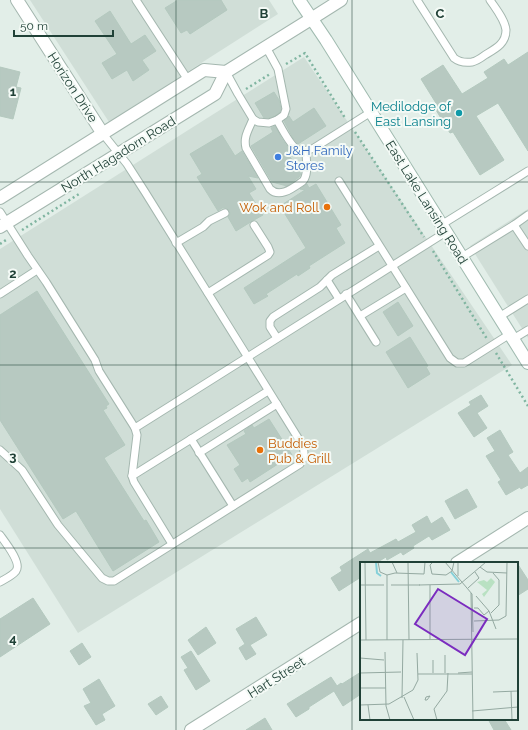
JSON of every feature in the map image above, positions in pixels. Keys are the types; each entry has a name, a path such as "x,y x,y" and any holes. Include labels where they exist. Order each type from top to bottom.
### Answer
{"street":[{"name":"East Lake Lansing Road","path":"299,0 326,40 528,363"},
{"path":"226,72 341,0"},
{"name":"Horizon Drive","path":"21,1 103,134"},
{"name":"North Hagadorn Road","path":"0,198 204,70 226,72 215,94 118,154 2,220"},
{"path":"459,562 528,518"},
{"name":"Hart Street","path":"191,730 360,624"}],"lane":[{"path":"136,0 188,80"},
{"path":"417,0 454,58 459,61 471,62 476,61 499,47 505,37 505,26 490,0"},
{"path":"226,72 253,119 258,122 269,123 277,120 284,115 286,109 278,69 266,47"},
{"path":"277,120 293,147 298,150 306,151 314,148 371,112"},
{"path":"253,119 245,136 244,142 246,148 273,192 284,193 306,178 306,151"},
{"path":"0,450 22,470 62,531 102,578 108,581 114,581 300,464 303,459 303,446 127,164 103,134"},
{"path":"135,428 428,243 444,228 528,171"},
{"path":"339,181 450,358 457,363 464,363 492,346 528,330"},
{"path":"176,243 203,227 209,221 225,214"},
{"path":"462,257 528,215"},
{"path":"2,220 46,282 95,360 100,371 135,428 137,435 132,476 134,482 172,544"},
{"path":"208,293 268,255 270,252 268,247 254,225"},
{"path":"514,225 528,246"},
{"path":"277,338 270,327 270,321 273,316 320,287 332,275 379,246"},
{"path":"0,294 38,270"},
{"path":"327,280 339,299"},
{"path":"360,316 406,288"},
{"path":"346,294 376,342"},
{"path":"499,317 528,299"},
{"path":"132,476 268,391"},
{"path":"199,453 277,404"},
{"path":"191,439 233,506"},
{"path":"0,535 16,560 18,567 16,572 0,582"}],"path":[{"path":"305,52 340,111 428,243 528,406"}],"shaded area":[{"path":"30,0 269,0 278,14 109,122"},
{"path":"304,57 512,365 78,633 0,509 0,249"},
{"path":"528,209 528,338 470,246"}],"building":[{"path":"178,0 221,0 227,10 190,34 187,30 181,33 165,8"},
{"path":"110,11 131,44 145,35 156,51 142,60 149,70 133,81 127,70 112,79 102,63 117,54 95,21"},
{"name":"Medilodge of East Lansing","path":"528,52 528,151 498,103 476,116 504,160 480,175 453,132 450,133 436,110 439,108 421,79 443,65 462,94 488,78 484,72 504,59 508,65"},
{"path":"0,67 20,72 16,87 21,88 13,119 0,116"},
{"path":"274,92 279,100 281,109 280,112 275,116 264,118 255,103"},
{"path":"314,108 326,126 298,144 284,121 289,116 293,122"},
{"path":"275,126 289,149 287,152 301,174 287,186 272,182 251,146 273,132 271,128"},
{"path":"222,135 235,156 242,151 258,178 248,176 256,189 249,193 263,215 236,231 228,217 230,214 229,210 222,208 218,211 197,177 202,174 190,154"},
{"path":"307,184 309,188 316,184 341,225 336,228 345,243 309,266 310,268 298,276 297,274 266,294 268,296 254,304 244,288 306,248 280,206 305,190 300,189"},
{"path":"37,291 109,404 106,406 107,408 103,410 125,445 104,458 159,542 113,571 76,511 63,519 0,420 0,315"},
{"path":"398,302 413,326 398,336 383,312"},
{"path":"410,337 428,366 426,367 430,374 408,388 386,352"},
{"path":"481,395 488,406 477,413 487,428 474,437 458,413 471,405 469,402"},
{"name":"Buddies Pub & Grill","path":"269,419 292,455 250,482 248,478 242,482 234,469 240,465 227,445 246,434 244,431 252,425 254,428"},
{"path":"500,430 513,452 508,455 520,473 528,467 528,485 521,489 520,487 506,495 498,482 501,480 486,456 495,451 487,438"},
{"path":"467,489 477,507 455,519 445,501"},
{"path":"427,516 431,524 442,517 450,530 432,540 429,536 413,546 414,548 403,555 401,552 387,560 386,557 378,562 360,562 360,578 339,591 331,578 342,571 340,567 368,549 370,553 396,539 398,542 416,532 412,525"},
{"path":"518,565 528,580 528,589 518,595"},
{"path":"33,598 50,624 0,657 0,619"},
{"path":"256,617 267,635 250,645 256,654 246,660 239,648 245,644 236,629"},
{"path":"206,627 216,643 198,655 188,640"},
{"path":"82,643 91,657 79,665 70,651"},
{"path":"191,651 210,681 196,690 184,670 188,668 181,657"},
{"path":"360,673 360,695 343,706 334,691 296,717 287,704 331,677 337,686 341,683 342,684"},
{"path":"99,679 115,706 102,714 105,720 96,725 84,706 91,703 83,689"},
{"path":"161,696 168,707 156,715 148,704"},
{"path":"265,718 272,730 246,730"},
{"path":"489,720 505,720 511,730 494,730"}],"place":[{"name":"Medilodge of East Lansing","path":"459,113"},
{"name":"J&H Family Stores","path":"278,157"},
{"name":"Wok and Roll","path":"327,207"},
{"name":"Buddies Pub & Grill","path":"260,450"}]}
